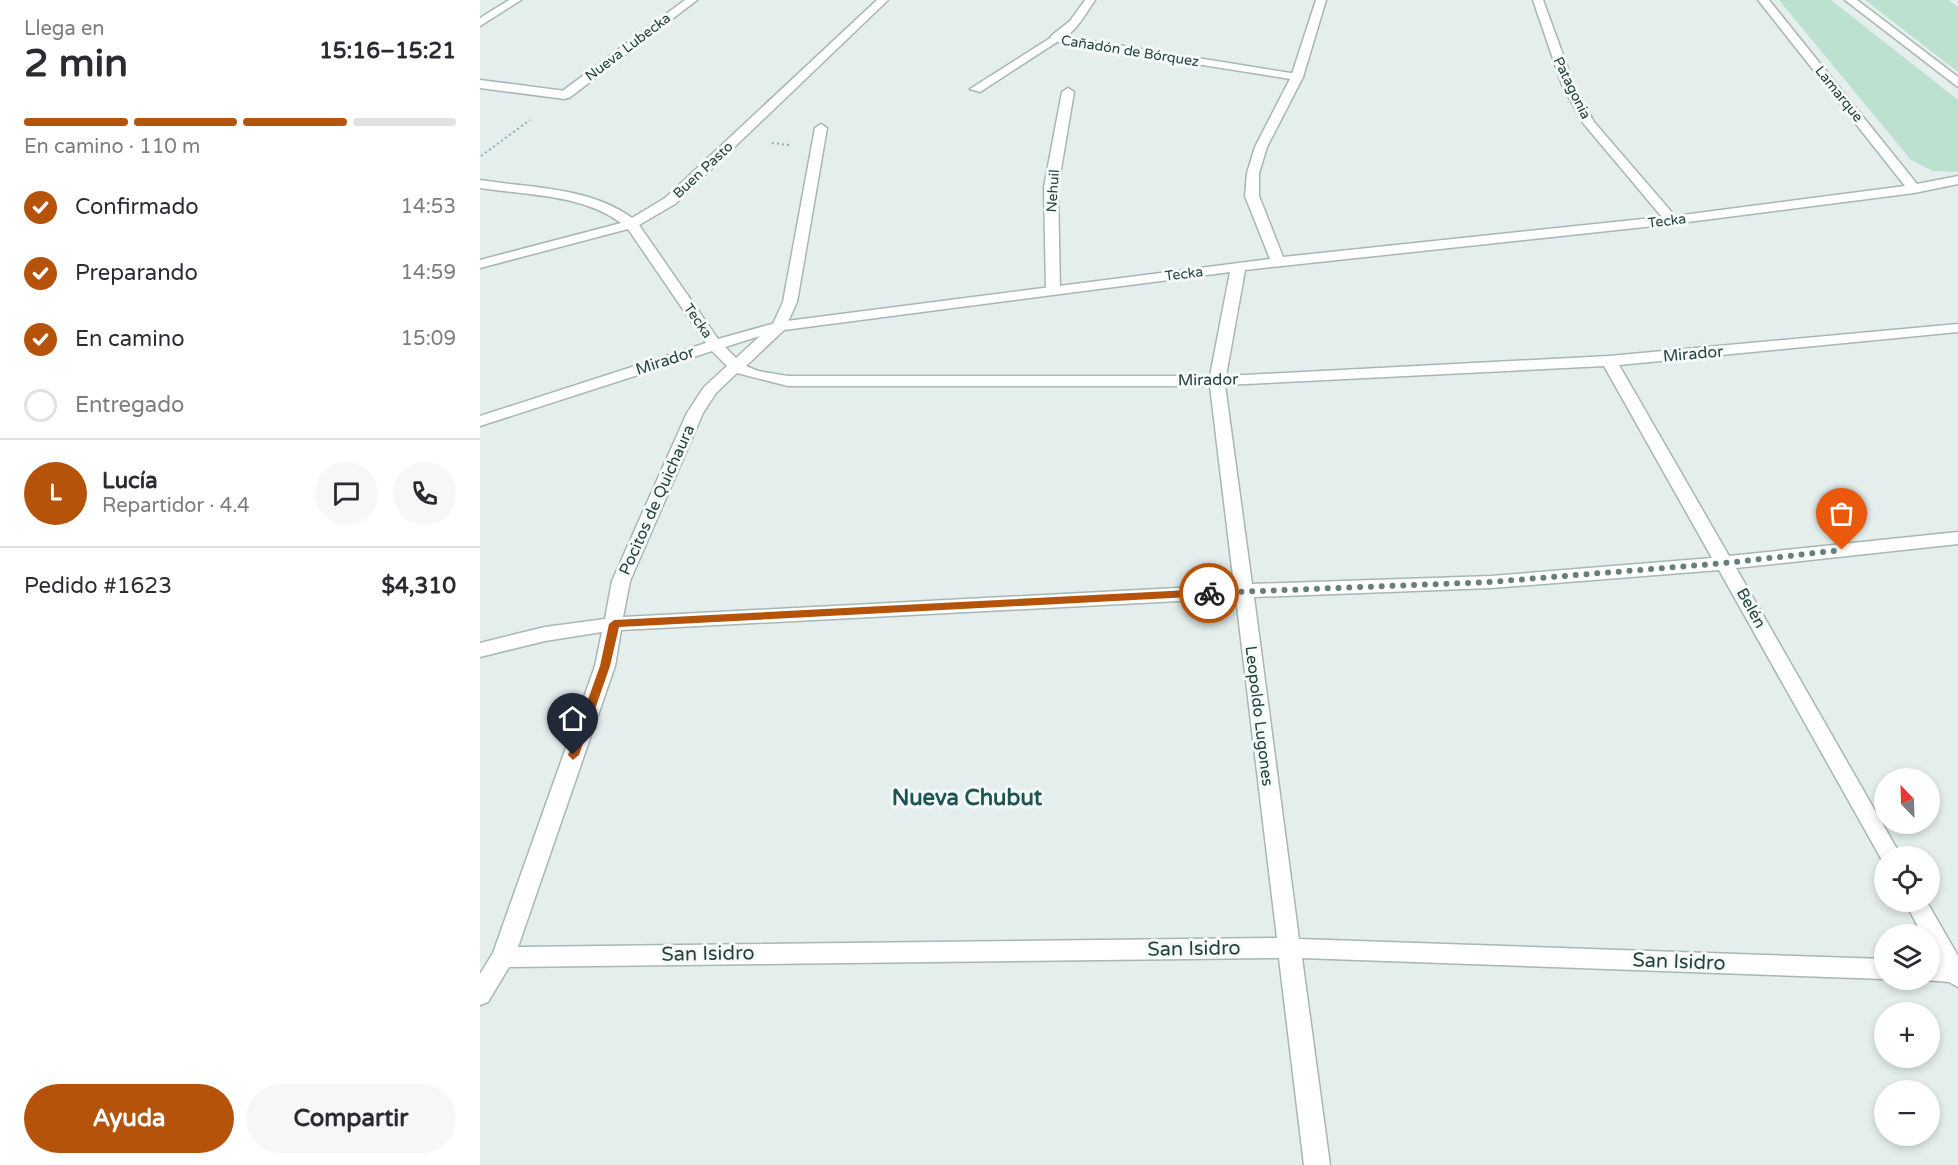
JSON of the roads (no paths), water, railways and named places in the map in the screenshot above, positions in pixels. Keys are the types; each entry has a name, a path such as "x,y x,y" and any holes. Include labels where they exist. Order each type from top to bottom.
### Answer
{"street":[{"path":"480,23 516,0"},
{"name":"Nueva Lubecka","path":"480,84 565,95 692,0"},
{"name":"Buen Pasto","path":"480,264 631,224 670,201 883,0"},
{"path":"1055,38 1074,23 1090,0"},
{"path":"1278,262 1252,196 1253,173 1261,147 1297,77 1321,0"},
{"name":"Patagonia","path":"1538,0 1568,85 1589,123 1672,220"},
{"name":"Lamarque","path":"1763,0 1914,189"},
{"path":"1850,0 1958,83"},
{"name":"Cañadón de Bórquez","path":"976,88 1055,38 1297,77"},
{"name":"Nehuil","path":"1053,291 1051,187 1068,92"},
{"name":"Pocitos de Quichaura","path":"480,995 503,957 605,666 621,582 695,413 710,390 779,326 790,302 821,128"},
{"name":"Tecka","path":"480,184 580,199 612,210 631,224 714,345 779,326 1278,262 1672,220 1914,189 1958,180"},
{"name":"Leopoldo Lugones","path":"1238,268 1217,381 1287,948 1317,1165"},
{"name":"Mirador","path":"480,421 714,345 734,367 751,375 788,381 1217,381 1609,362 1958,328"},
{"name":"Belén","path":"1609,362 1884,846"},
{"path":"480,650 545,634 614,624 1243,591 1491,582 1725,563 1958,538"},
{"path":"1922,912 1957,974"},
{"name":"San Isidro","path":"503,957 1287,948 1874,969"},
{"path":"1940,972 1957,974"}],"district":[{"name":"Nueva Chubut","path":"967,798"}]}
